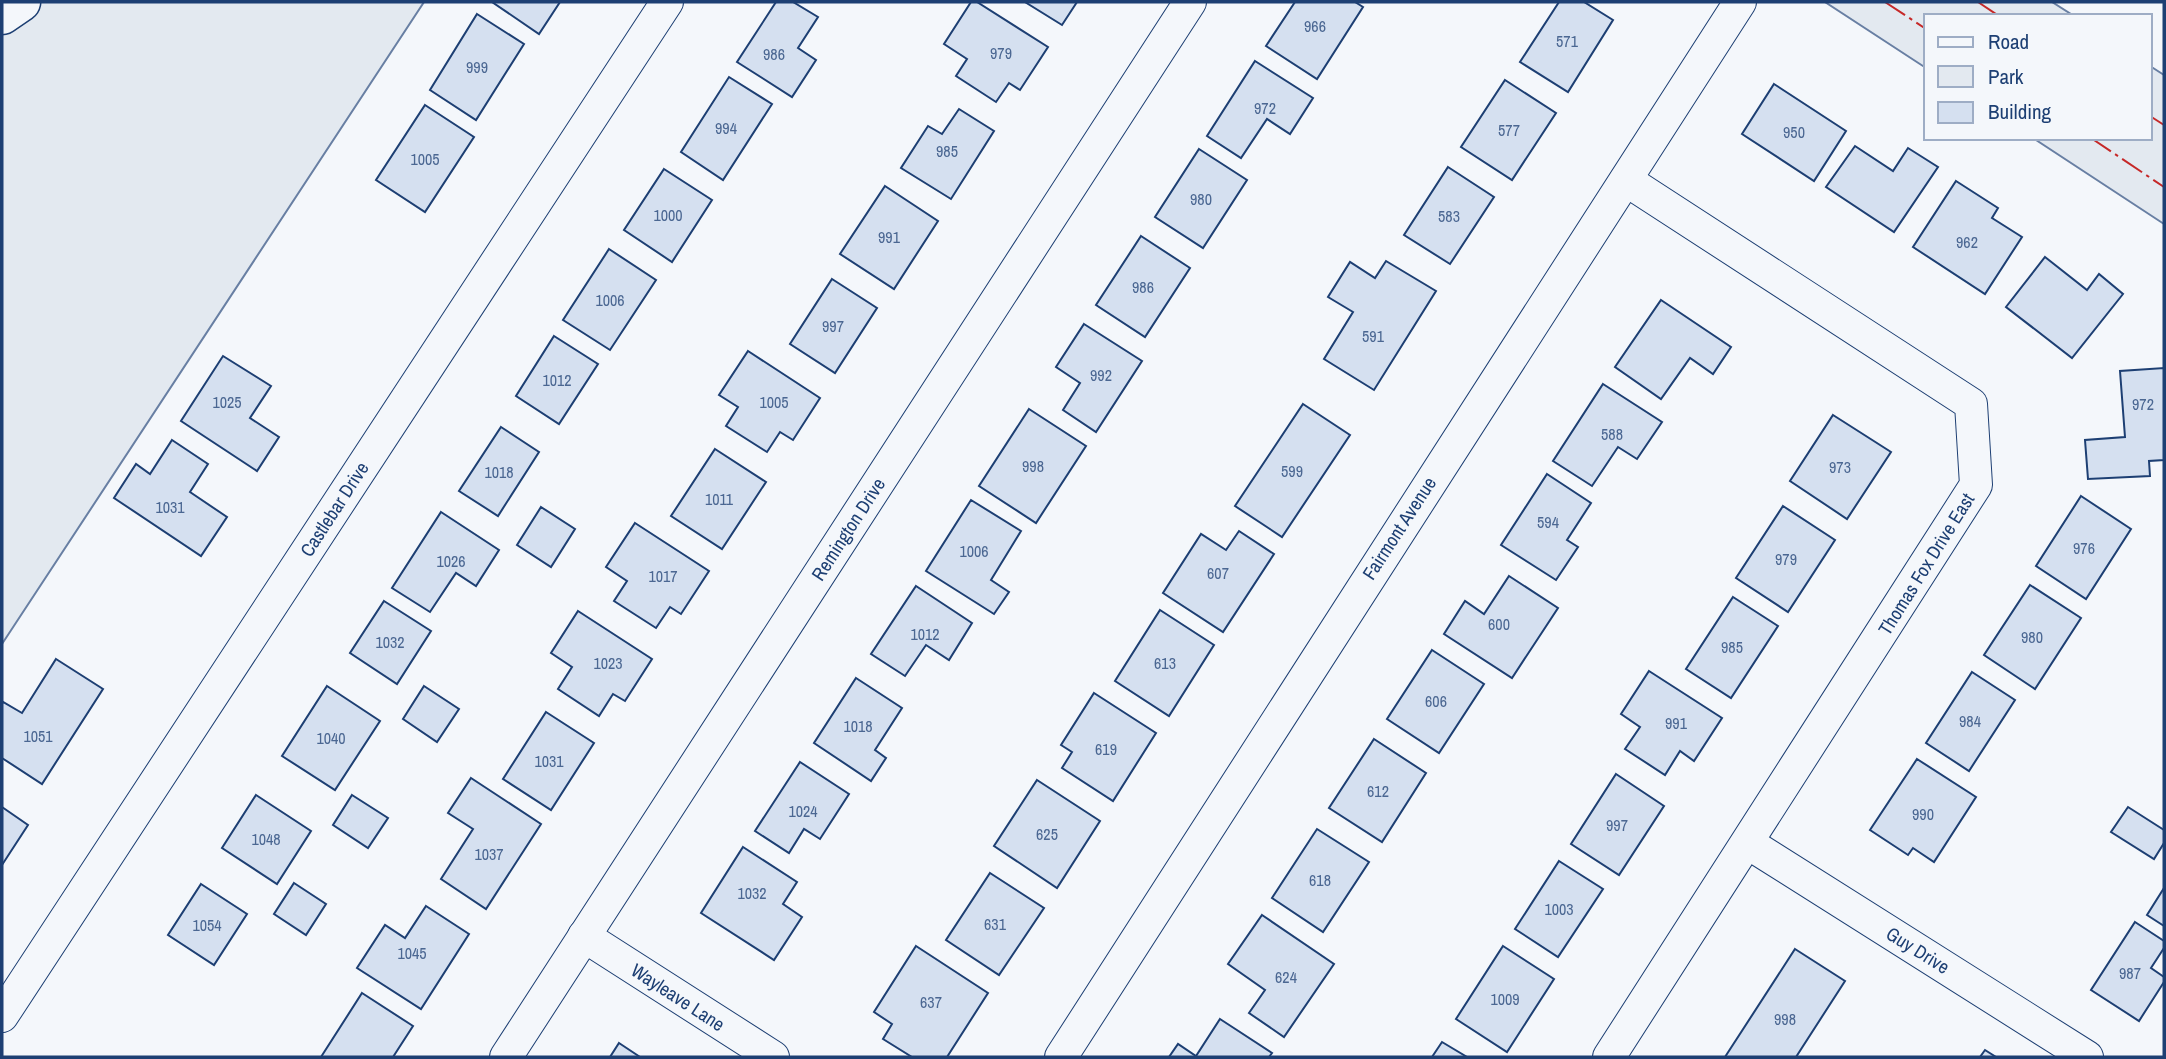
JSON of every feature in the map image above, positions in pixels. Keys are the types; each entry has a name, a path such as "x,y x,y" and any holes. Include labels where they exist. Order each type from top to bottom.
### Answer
{"street":[{"path":"2,15 21,2"},
{"name":"Castlebar Drive","path":"2,1016 667,2"},
{"name":"Remington Drive","path":"506,1057 1190,2"},
{"name":"Fairmont Avenue","path":"1061,1057 1378,559 1740,2"},
{"name":"Thomas Fox Drive East","path":"1609,1057 1976,485 1971,404 1626,180"},
{"name":"Guy Drive","path":"1748,843 2087,1057"},
{"name":"Wayleave Lane","path":"584,936 772,1057"}],"green space":[{"path":"2,2 424,2 2,644"},
{"path":"1825,2 2052,2 2071,14 1924,14 1924,67"},
{"path":"2152,67 2164,75 2164,224 2036,140 2152,140"}],"building":[{"path":"492,2 560,2 539,34"},
{"path":"776,2 793,2 818,17 798,48 816,60 792,97 737,62"},
{"path":"971,2 977,2 1048,47 1020,90 1009,83 996,102 956,76 967,59 944,44"},
{"path":"1025,2 1077,2 1062,25"},
{"path":"1295,2 1355,2 1363,7 1317,79 1266,46"},
{"path":"1559,2 1584,2 1613,20 1568,92 1520,62"},
{"path":"477,14 524,44 476,120 430,90"},
{"path":"1255,61 1313,98 1290,134 1267,119 1241,158 1207,136"},
{"path":"729,77 772,104 723,180 681,152"},
{"path":"1505,80 1556,113 1512,180 1461,147"},
{"path":"1774,84 1846,131 1814,181 1742,134"},
{"path":"425,105 474,137 425,212 376,180"},
{"path":"959,109 994,131 951,199 901,168 928,126 942,134"},
{"path":"1855,146 1893,171 1908,148 1938,167 1894,232 1826,187"},
{"path":"1199,149 1247,180 1203,248 1155,217"},
{"path":"1448,167 1494,197 1450,264 1404,235"},
{"path":"664,169 712,200 672,262 624,230"},
{"path":"1956,181 1998,208 1992,218 2022,237 1985,294 1913,247"},
{"path":"885,186 938,221 894,289 840,254"},
{"path":"1141,236 1190,268 1145,337 1096,305"},
{"path":"609,249 656,280 610,350 563,320"},
{"path":"2045,257 2087,290 2099,274 2123,294 2072,358 2006,307"},
{"path":"1386,261 1436,291 1374,390 1324,359 1353,312 1328,297 1350,262 1375,278"},
{"path":"832,279 877,308 835,373 790,344"},
{"path":"1661,300 1731,347 1713,374 1690,358 1661,399 1615,367"},
{"path":"1084,324 1142,361 1096,432 1063,410 1080,383 1056,367"},
{"path":"554,336 598,364 559,424 516,396"},
{"path":"748,351 820,398 793,440 780,432 767,452 726,426 738,407 719,395"},
{"path":"223,356 271,386 250,418 279,437 257,471 181,421"},
{"path":"2164,368 2164,460 2149,461 2150,476 2088,479 2085,440 2125,437 2120,371"},
{"path":"1603,384 1662,422 1637,459 1618,447 1592,486 1553,461"},
{"path":"1303,404 1350,435 1282,537 1235,506"},
{"path":"1029,409 1086,446 1036,523 979,486"},
{"path":"1833,415 1891,452 1847,519 1790,481"},
{"path":"501,427 539,452 498,516 459,491"},
{"path":"172,440 208,464 190,492 227,517 201,556 114,498 136,464 150,474"},
{"path":"715,449 766,482 722,549 671,516"},
{"path":"1547,474 1591,503 1567,540 1578,547 1556,580 1501,545"},
{"path":"2081,496 2131,529 2086,599 2036,566"},
{"path":"971,500 1021,531 991,580 1009,592 994,614 926,571"},
{"path":"1783,506 1835,540 1788,612 1736,578"},
{"path":"541,507 575,529 551,567 517,545"},
{"path":"441,512 499,550 476,586 456,573 430,612 392,588"},
{"path":"635,523 709,571 681,614 670,607 656,628 614,601 627,581 606,567"},
{"path":"1239,531 1274,554 1223,632 1163,593 1201,534 1226,550"},
{"path":"1509,576 1558,608 1512,678 1444,634 1465,601 1484,614"},
{"path":"2030,585 2081,618 2035,689 1984,655"},
{"path":"916,586 972,623 949,660 926,645 905,676 871,654"},
{"path":"1733,597 1778,626 1731,698 1686,669"},
{"path":"384,601 431,631 397,684 350,653"},
{"path":"1160,610 1214,645 1169,716 1115,681"},
{"path":"578,611 652,659 625,701 613,694 599,716 558,689 572,667 551,653"},
{"path":"1432,650 1484,684 1439,753 1387,719"},
{"path":"56,659 103,689 42,784 2,758 2,704 3,702 22,713"},
{"path":"1649,671 1722,718 1694,761 1680,751 1665,775 1625,749 1640,727 1621,714"},
{"path":"1972,672 2015,700 1969,771 1926,743"},
{"path":"856,678 902,708 875,750 886,758 871,781 814,743"},
{"path":"327,686 380,721 335,790 282,756"},
{"path":"424,686 459,709 437,742 403,719"},
{"path":"1094,693 1156,733 1113,801 1062,768 1072,752 1061,745"},
{"path":"546,712 594,743 551,810 503,779"},
{"path":"1374,739 1426,773 1382,842 1329,808"},
{"path":"1917,759 1976,797 1934,862 1913,848 1908,855 1870,830"},
{"path":"800,762 849,794 820,839 804,829 789,853 755,831"},
{"path":"1616,774 1664,806 1619,875 1571,844"},
{"path":"471,778 541,824 486,909 441,879 473,829 448,813"},
{"path":"1037,780 1100,821 1057,888 994,846"},
{"path":"256,795 311,831 277,884 222,848"},
{"path":"352,795 388,818 368,848 333,825"},
{"path":"2,807 28,825 2,865"},
{"path":"2128,807 2164,830 2164,843 2154,859 2111,832"},
{"path":"1317,829 1369,862 1323,932 1272,898"},
{"path":"743,847 797,882 783,904 802,917 774,960 701,913"},
{"path":"1559,861 1603,889 1558,957 1515,929"},
{"path":"990,873 1044,908 999,975 946,940"},
{"path":"294,883 326,904 306,935 274,914"},
{"path":"201,884 247,914 214,965 168,935"},
{"path":"2164,888 2164,926 2147,915"},
{"path":"426,906 469,934 421,1009 357,968 385,925 405,938"},
{"path":"1262,915 1334,964 1284,1037 1249,1013 1265,990 1228,964"},
{"path":"2135,922 2164,941 2164,948 2151,968 2164,977 2164,982 2139,1021 2091,990"},
{"path":"916,946 988,993 947,1057 912,1057 883,1039 892,1024 874,1012"},
{"path":"1503,946 1554,979 1507,1052 1456,1019"},
{"path":"1795,949 1845,981 1796,1057 1725,1057"},
{"path":"362,993 413,1026 393,1057 321,1057"},
{"path":"1220,1019 1272,1053 1269,1057 1169,1057 1178,1044 1196,1056"},
{"path":"1442,1042 1467,1057 1432,1057"},
{"path":"619,1043 640,1057 610,1057"},
{"path":"1985,1050 1996,1057 1980,1057"}],"power":[{"path":"1885,2 1924,28"},
{"path":"1978,2 1996,14"},
{"path":"2152,117 2164,125"},
{"path":"2094,140 2164,187"}]}
